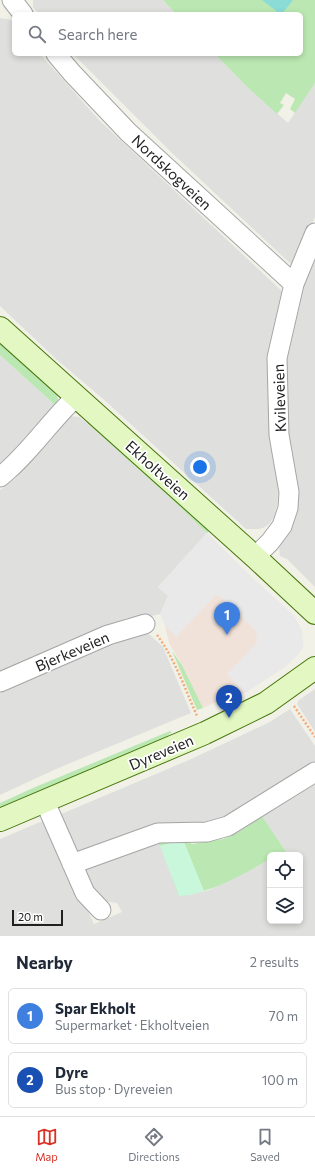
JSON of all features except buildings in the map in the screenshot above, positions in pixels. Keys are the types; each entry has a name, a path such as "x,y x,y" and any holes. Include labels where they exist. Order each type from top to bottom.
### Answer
{"street":[{"path":"12,0 21,12"},
{"name":"Nordskogveien","path":"58,56 128,132 294,284"},
{"name":"Kvileveien","path":"255,557 270,542 282,526 288,508 289,492 280,435 276,370 277,358 294,284 315,233"},
{"name":"Ekholtveien","path":"0,328 255,557 315,613"},
{"path":"0,477 15,465 64,408 76,397"},
{"name":"Bjerkeveien","path":"0,682 108,635 145,624"},
{"name":"Dyreveien","path":"0,820 204,733 266,702 315,668"},
{"path":"72,864 158,833 207,832 228,826 315,772"},
{"path":"45,802 85,893 101,910"}],"path":[{"path":"145,624 155,633 167,650 204,733"},
{"path":"291,702 315,737"}],"shaded area":[{"path":"33,0 163,0 174,12 37,12 33,7"},
{"path":"262,0 293,0 284,12 277,12"},
{"path":"0,18 12,20 12,56 42,56 100,121 285,294 271,408 278,493 274,517 270,523 259,529 246,529 102,398 56,359 0,306"},
{"path":"75,56 217,56 247,87 288,123 315,83 315,217 293,266 172,153"},
{"path":"315,244 315,587 287,559 280,556 279,547 282,536 281,367 285,343"},
{"path":"0,355 56,406 0,470"},
{"path":"68,416 79,417 87,423 207,533 158,587 168,596 160,614 133,620 127,618 116,622 0,673 0,490 15,479"},
{"path":"207,533 244,570 294,616 302,631 303,647 286,666 245,693 218,701 203,708 182,665 169,643 165,625 160,614 168,596 158,587"},
{"path":"207,533 244,570 294,616 302,631 303,647 298,654 286,666 245,693 227,674 257,643 256,631 217,594 176,637 165,625 160,614 168,596 158,587"},
{"path":"143,631 149,634 163,647 191,713 56,769 0,795 0,693"},
{"path":"315,689 315,732 297,704 299,700"},
{"path":"290,709 315,746 315,766 241,815 83,853 76,850 59,815 189,760 268,723"},
{"path":"309,783 315,784 315,936 0,936 0,839 45,820 94,924 122,912 117,903 103,901 94,895 84,868 157,840 190,895 209,890 267,861 267,924 303,924 303,852 286,852 260,813"}],"green space":[{"path":"163,0 315,0 315,83 295,113 290,109 295,99 286,93 280,103 284,105 277,114 247,87 217,56 303,56 303,12 174,12"},
{"path":"0,343 56,393 58,399 56,406 0,355"},
{"path":"88,422 210,530 207,533 87,423"},
{"path":"172,651 182,665 203,708 197,710"},
{"path":"170,731 172,732 164,739 0,810 0,803"},
{"path":"260,813 286,852 267,852 267,861 237,877 203,891 179,896 172,879 196,872 183,840 160,846 157,840 165,837 180,838 192,844 223,839 237,833 254,822 252,819"},
{"path":"183,840 204,891 179,896 160,846"}],"place":[{"name":"Spar Ekholt","path":"227,635"},
{"name":"Dyre","path":"229,718"}]}
